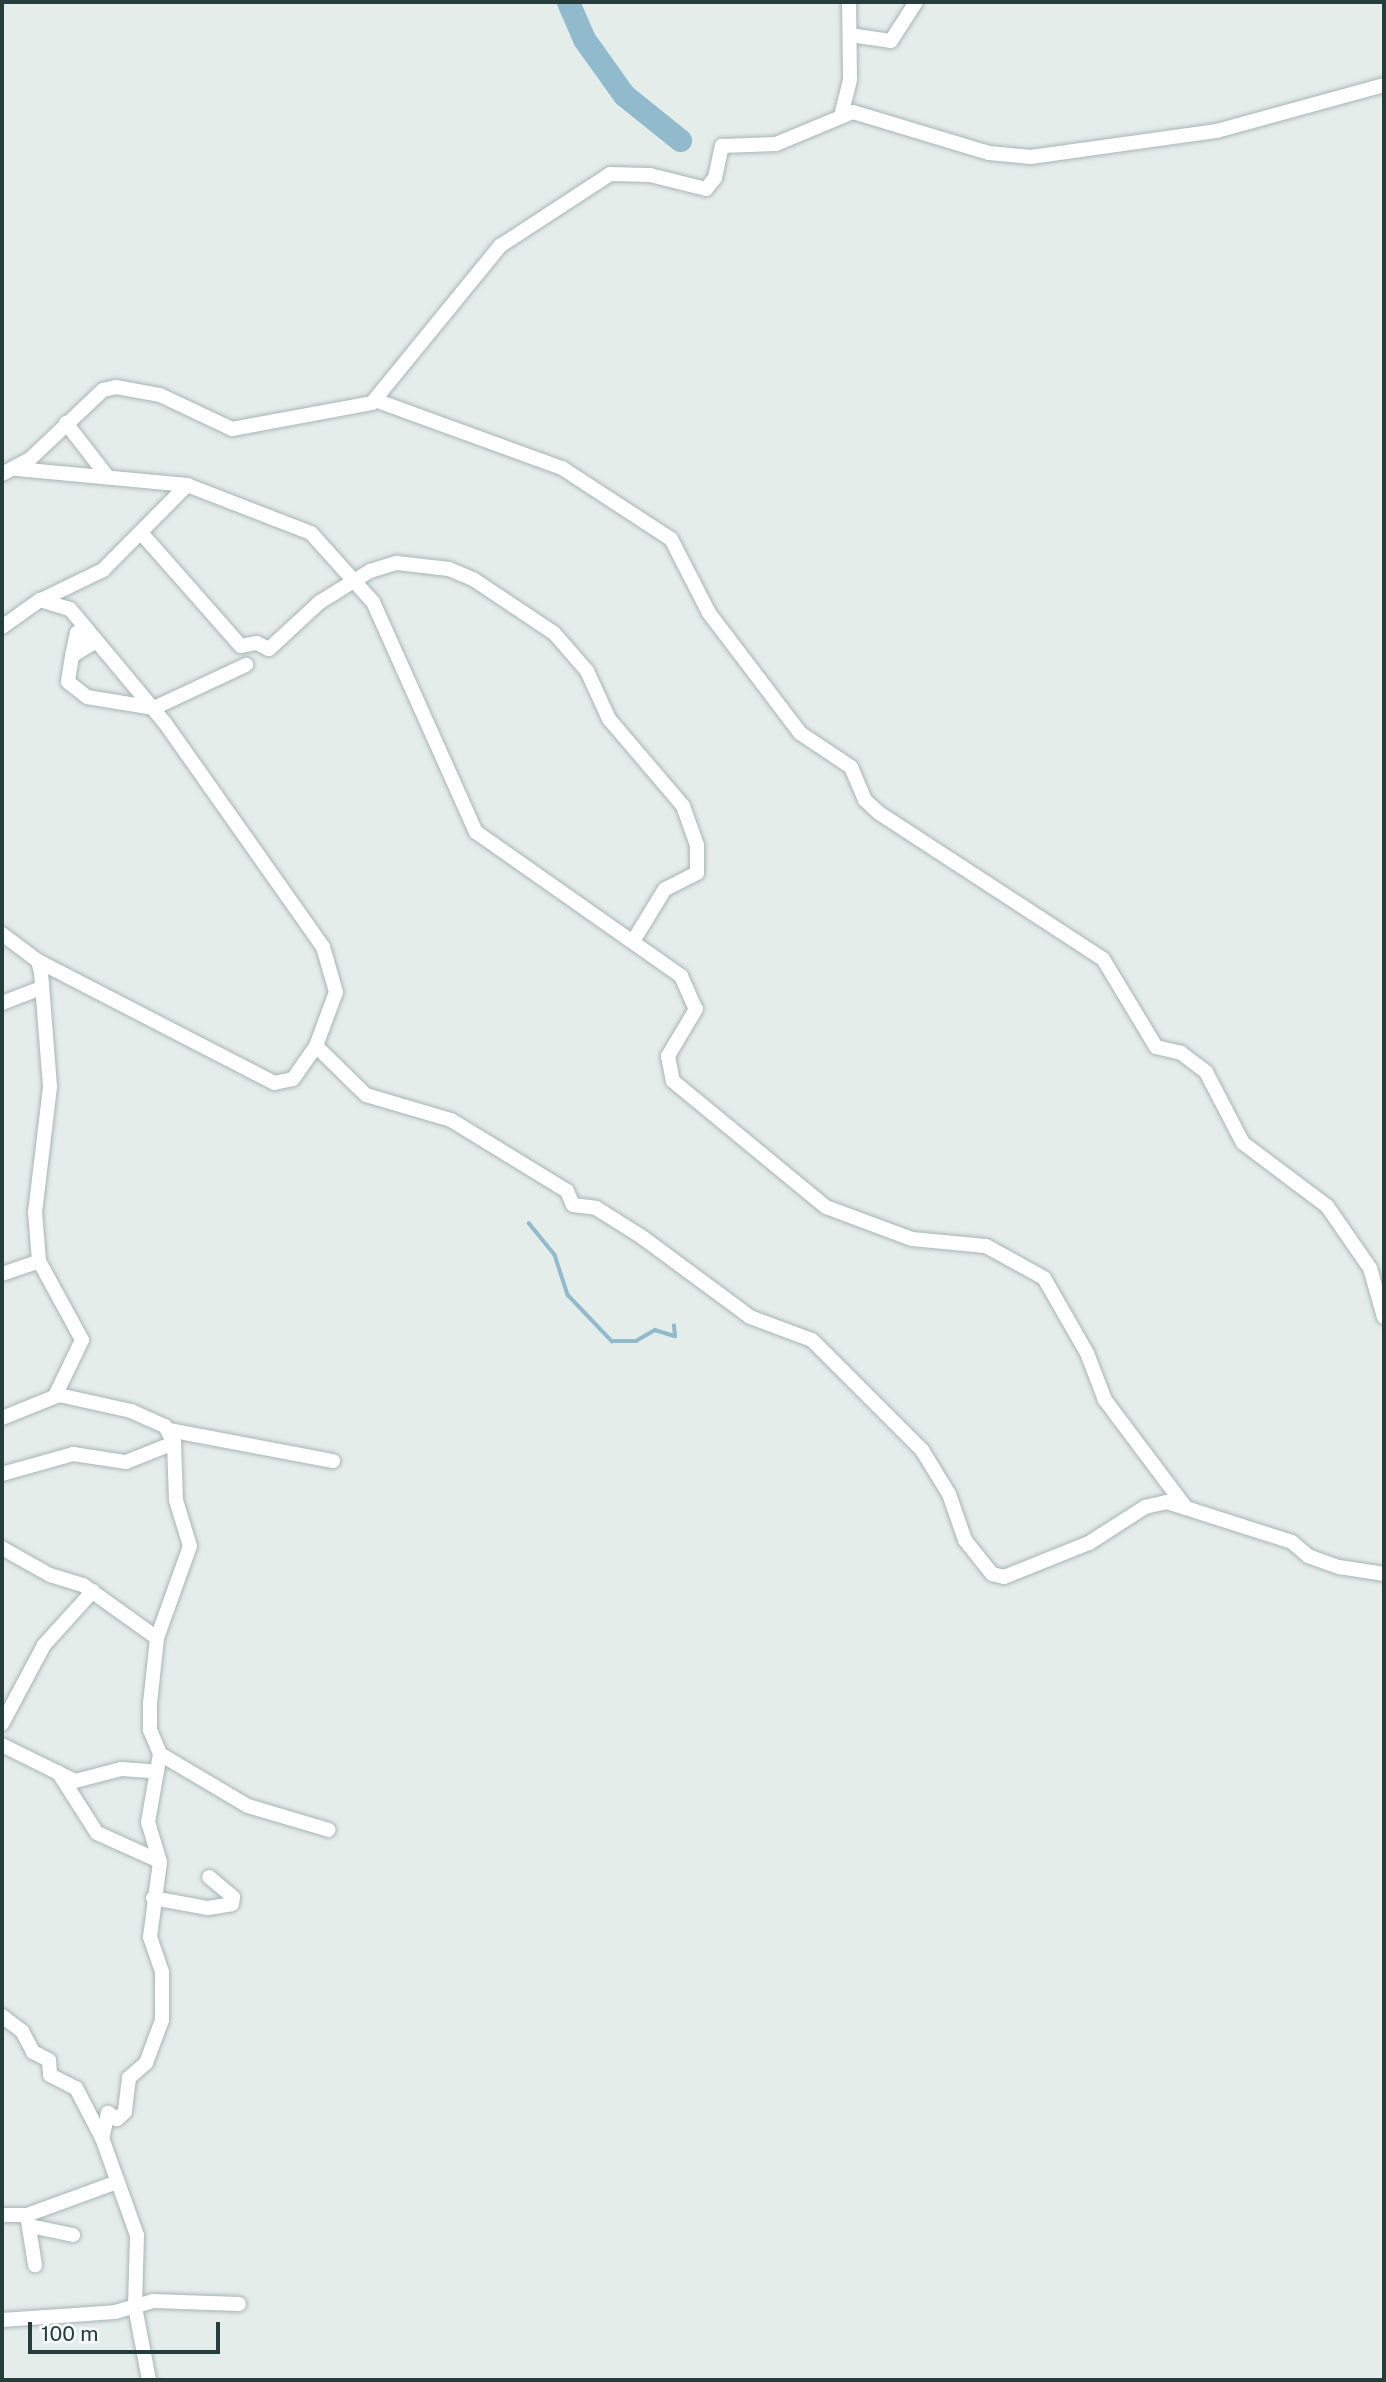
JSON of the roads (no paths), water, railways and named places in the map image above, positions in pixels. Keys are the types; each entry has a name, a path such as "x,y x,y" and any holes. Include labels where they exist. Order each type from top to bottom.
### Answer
{"street":[{"path":"841,117 850,79 849,2"},
{"path":"850,35 891,41 916,2"},
{"path":"375,400 500,246 589,184 615,174 650,174 705,189 715,178 722,146 776,144 859,112 989,153 1031,157 1217,131 1384,85"},
{"path":"17,469 66,423 116,387 160,395 237,429 375,400 562,468 671,539 709,613 800,733 851,767 865,800 879,813 1103,959 1154,1045 1181,1053 1206,1072 1243,1143 1327,1206 1370,1268 1384,1317"},
{"path":"66,423 107,476"},
{"path":"2,474 17,469 187,485 297,525 358,579 476,832 635,938 681,976 696,1009 668,1056 674,1082 826,1207 912,1239 986,1246 1044,1278 1087,1353 1105,1400 1186,1508"},
{"path":"2,627 40,600 90,581 143,535 187,485"},
{"path":"143,535 241,646 257,643 269,649 300,617 358,579 397,563 449,569 543,625 587,671 609,719 686,811 699,852 697,873 665,889 635,938"},
{"path":"2,934 38,961 274,1083 293,1079 316,1045 336,992 323,947 154,708 80,616 40,600"},
{"path":"72,656 68,682 87,697 154,708 246,665"},
{"path":"38,961 50,1087 36,1212 39,1261 82,1340 55,1396"},
{"path":"2,1003 41,988"},
{"path":"316,1045 366,1095 451,1120 567,1191 573,1205 596,1208 642,1237 750,1317 820,1345 922,1451 949,1494 965,1540 992,1574 1004,1577 1112,1533 1154,1503 1186,1508 1292,1542 1308,1556 1339,1567 1384,1574"},
{"path":"2,1275 39,1261"},
{"path":"2,1418 55,1396 131,1411 172,1436 333,1461"},
{"path":"2,1474 73,1454 126,1462 172,1436"},
{"path":"172,1436 174,1491 191,1555 158,1638 150,1730 160,1754 248,1806 329,1830"},
{"path":"4,1554 93,1591 158,1638"},
{"path":"2,1724 44,1645 93,1591"},
{"path":"2,1745 75,1781 121,1769 153,1770"},
{"path":"102,2138 108,2113 117,2119 125,2112 129,2078 146,2063 162,2020 162,1972 150,1937 153,1898 160,1862 148,1822 153,1770 160,1754"},
{"path":"58,1772 97,1833 160,1862"},
{"path":"153,1898 208,1908 232,1904 233,1897 209,1877"},
{"path":"2,2016 49,2060 50,2075 76,2088 102,2138 137,2235 135,2307 149,2380"},
{"path":"28,2221 117,2182"},
{"path":"2,2215 73,2235"},
{"path":"28,2221 35,2265"},
{"path":"2,2320 135,2307 153,2301 239,2304"}],"waterway":[{"path":"568,2 584,39 624,95 680,140"},
{"path":"529,1223 555,1255 568,1295 612,1341 636,1341 655,1330 675,1336 674,1326"}]}
